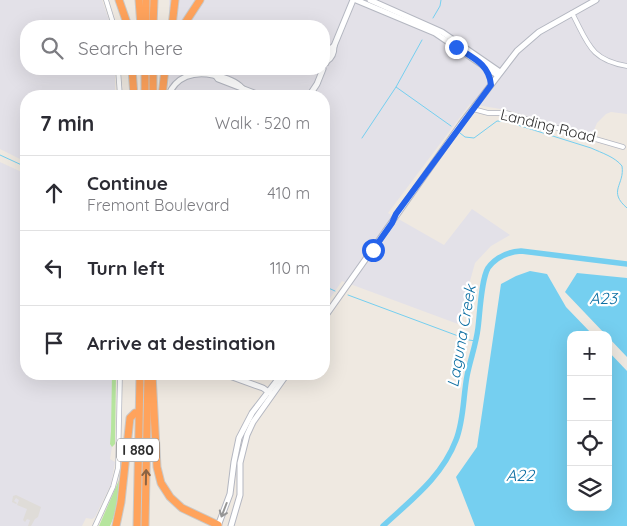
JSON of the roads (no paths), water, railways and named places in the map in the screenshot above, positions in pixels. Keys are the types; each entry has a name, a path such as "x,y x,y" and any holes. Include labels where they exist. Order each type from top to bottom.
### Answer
{"highway":[{"path":"119,0 126,20"},
{"path":"138,0 140,20"},
{"path":"142,20 144,0"},
{"path":"144,0 146,20"},
{"path":"153,20 154,0"},
{"path":"173,20 175,0"},
{"path":"187,20 200,0"},
{"path":"132,75 134,90"},
{"path":"141,75 141,90"},
{"path":"144,90 145,75"},
{"path":"153,75 153,90"},
{"path":"164,90 165,75"},
{"path":"165,90 169,75"},
{"name":"I 880","path":"135,526 136,380"},
{"name":"I 880","path":"135,526 140,380"},
{"name":"I 880","path":"145,526 148,380"},
{"path":"152,380 156,467 161,483 176,503 219,526"},
{"path":"116,526 122,502 130,418 135,413"}],"main road":[{"path":"330,49 334,46 354,0 435,33 485,67 499,74"},
{"path":"370,0 442,32 499,74"},
{"path":"330,310 392,223 396,214 517,50 546,27 596,0"},
{"path":"485,67 490,74 491,85"},
{"path":"170,90 186,76 191,75"},
{"path":"211,75 238,83 247,90"},
{"path":"313,90 321,75"},
{"path":"241,380 263,388 270,394"},
{"path":"241,456 250,428 278,380"},
{"path":"219,526 230,494 238,443 248,420 283,380"},
{"path":"231,526 240,495 241,456 238,443"},
{"path":"234,462 238,466 240,476"}],"street":[{"path":"106,0 112,20"},
{"path":"572,13 595,54 609,63 627,66"},
{"path":"118,75 120,90"},
{"name":"Landing Road","path":"472,110 482,113 506,113 623,147"},
{"path":"95,526 113,487 118,468 120,380"}],"water":[{"name":"A22","path":"530,271 547,274 566,307 589,331 567,331 567,511 612,511 612,355 627,371 627,526 475,526 456,477 477,447 501,284"},
{"name":"A23","path":"577,273 627,278 627,357 612,341 612,331 602,331 565,292"}],"waterway":[{"path":"433,18 440,6 441,0"},
{"path":"422,40 396,87 451,126"},
{"path":"362,138 396,87"},
{"path":"460,133 465,137 474,138 497,121 508,122 591,148 616,160 622,166 617,192 621,202 627,208"},
{"path":"0,155 20,164"},
{"name":"Laguna Creek","path":"383,526 434,477 443,465 456,440 462,416 467,376 477,334 484,280 491,264 503,256 521,251 627,264"},
{"path":"330,289 335,291"},
{"path":"348,295 476,341"}]}
